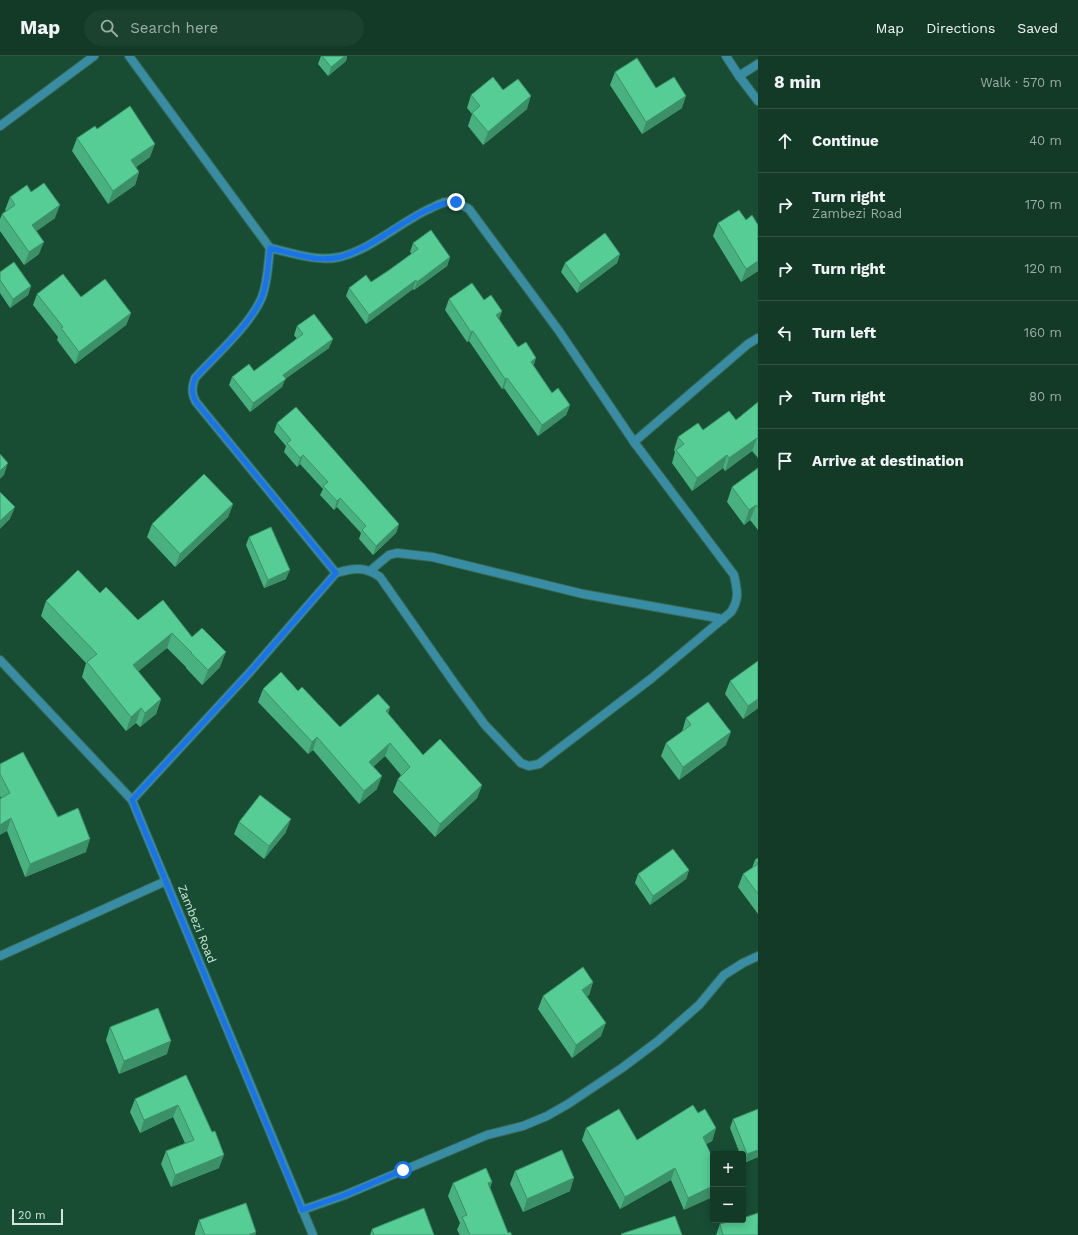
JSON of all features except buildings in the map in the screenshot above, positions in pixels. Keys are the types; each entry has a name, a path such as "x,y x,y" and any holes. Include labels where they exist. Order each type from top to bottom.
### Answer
{"street":[{"path":"0,126 94,56"},
{"path":"129,56 270,248 314,257 339,257 365,247 413,217 445,202 456,202 469,209 559,331 634,442 734,575 738,592 738,599 735,606 723,619 652,678 539,764 529,766 521,763 485,724 457,687 380,577 371,570 356,568 336,573 250,672 132,800"},
{"path":"726,56 758,101"},
{"path":"739,76 758,64"},
{"path":"270,248 266,283 262,297 247,322 195,378 192,387 192,394 196,402 336,573"},
{"path":"634,442 748,344 758,338"},
{"path":"371,570 389,555 397,553 432,558 583,594 723,619"},
{"name":"Zambezi Road","path":"0,660 132,800 313,1235"},
{"path":"0,956 166,881"},
{"path":"302,1210 345,1195 487,1135 523,1126 548,1116 622,1068 646,1050 699,1004 724,975 743,963 758,956"}],"route":[{"path":"403,1170 345,1195 302,1210 132,800 250,672 336,573 196,402 192,394 192,387 195,378 247,322 262,297 266,283 270,248 299,255 321,258 339,257 365,247 413,217 445,202 456,202"}]}
